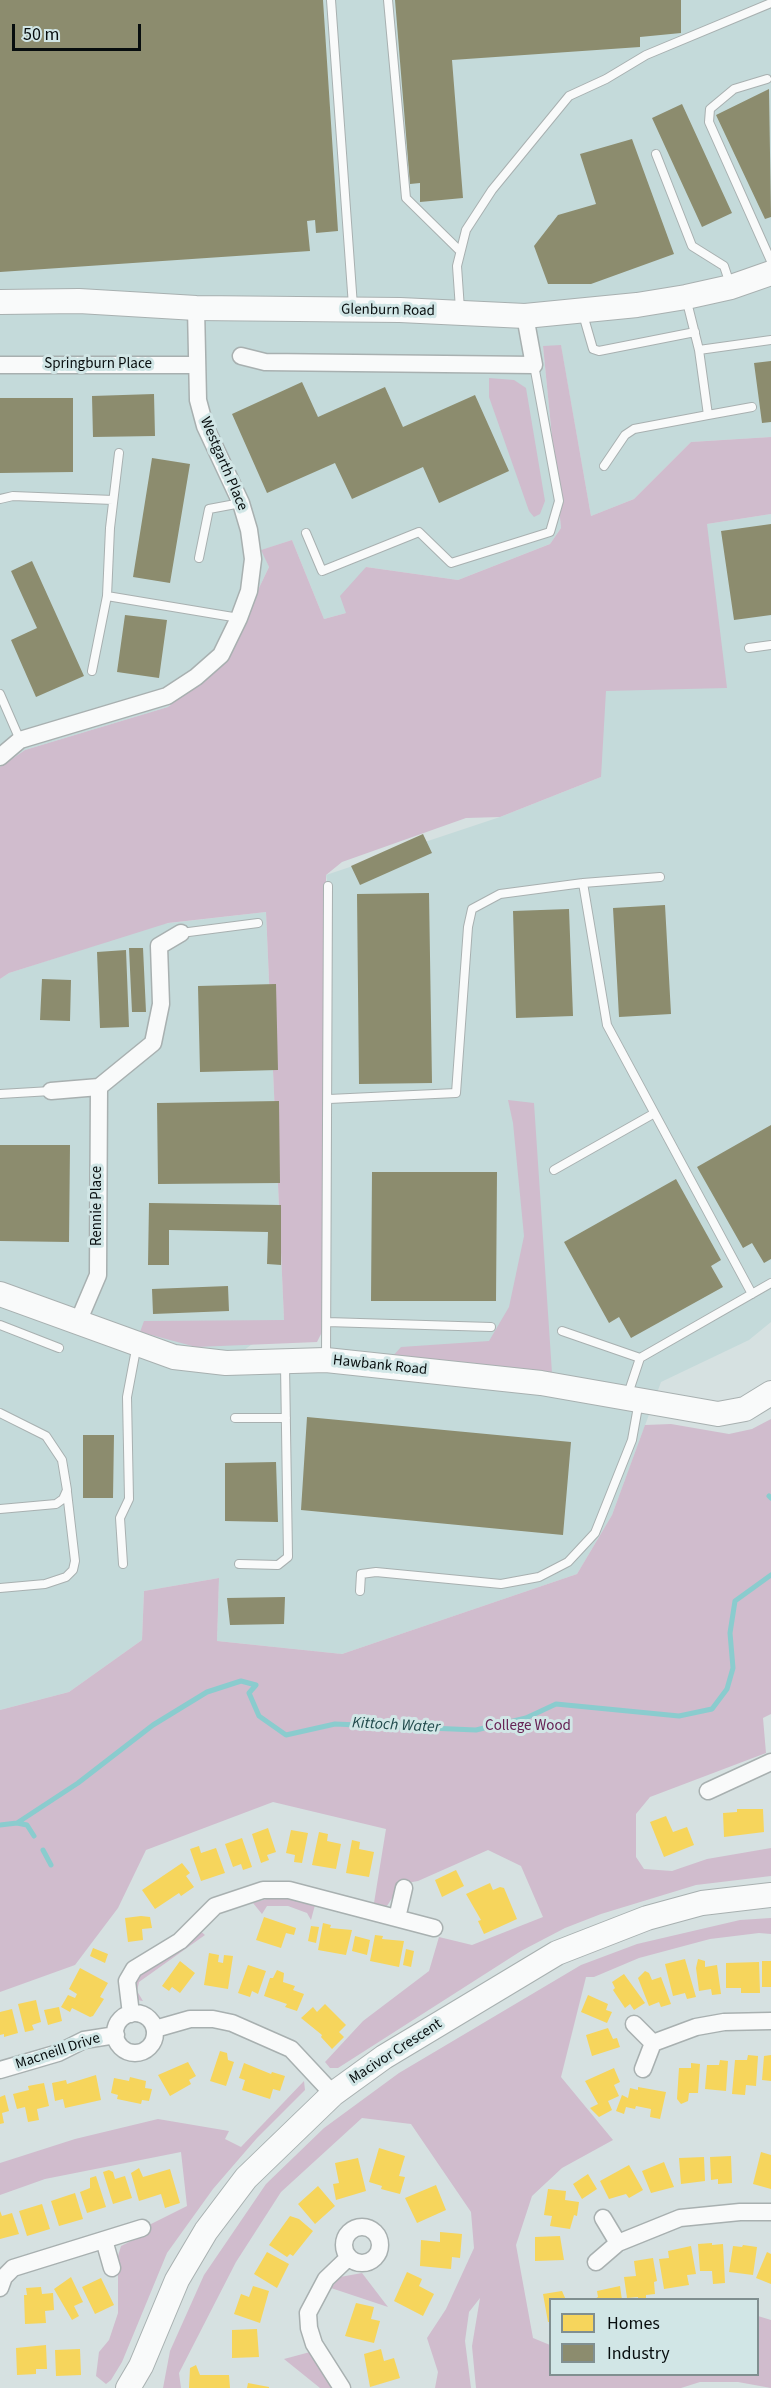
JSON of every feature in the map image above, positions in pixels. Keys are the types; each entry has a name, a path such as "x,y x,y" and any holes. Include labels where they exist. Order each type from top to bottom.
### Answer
{"street":[{"name":"Glenburn Road","path":"0,302 79,301 196,308 353,310 525,316 686,297 731,287 771,273"},
{"name":"Westgarth Place","path":"0,756 20,740 96,715 167,696 196,677 221,655 239,618 249,591 253,559 249,530 241,503 205,426 198,400 196,308"},
{"path":"241,356 265,362 534,365 525,316"},
{"name":"Springburn Place","path":"0,364 196,365"},
{"path":"51,1091 99,1087 153,1043 161,1004 159,946 181,933"},
{"name":"Rennie Place","path":"78,1322 98,1275 99,1087"},
{"name":"Hawbank Road","path":"0,1294 174,1357 226,1363 326,1360 541,1383 718,1414 745,1409 769,1392"},
{"path":"708,1791 771,1762"},
{"path":"397,1918 404,1888"},
{"path":"130,2014 127,1981 134,1969 180,1941 215,1906 263,1890 289,1890 434,1928"},
{"name":"Macivor Crescent","path":"128,2388 141,2377 177,2280 206,2231 246,2178 333,2094 384,2057 556,1953 604,1933 702,1903 771,1895"},
{"path":"130,2014 146,2016 155,2029 155,2038 143,2052 134,2053 125,2050 118,2043 116,2034 119,2021 130,2014"},
{"path":"155,2029 190,2019 213,2019 232,2024 291,2049 333,2094"},
{"path":"643,2069 653,2043 696,2028 724,2022 771,2021"},
{"path":"634,2024 653,2043"},
{"name":"Macneill Drive","path":"0,2070 58,2054 84,2040 116,2034"},
{"path":"596,2262 618,2243 680,2218 740,2212 771,2212"},
{"path":"603,2218 618,2243"},
{"path":"0,2288 4,2277 13,2268 142,2228"},
{"path":"104,2240 112,2268"},
{"path":"342,2388 314,2343 309,2328 308,2313 326,2279 349,2257"}],"lane":[{"path":"331,0 353,310"},
{"path":"388,0 406,198 460,251"},
{"path":"460,313 457,266 466,230 492,190 569,96 606,79 646,55 771,3"},
{"path":"767,79 734,88 710,109 709,122 771,261"},
{"path":"656,154 692,246 724,266 731,287"},
{"path":"686,297 699,350 708,415"},
{"path":"582,310 593,349 599,351 695,332"},
{"path":"699,350 771,340"},
{"path":"306,532 322,571 419,532 451,563 550,532 559,501 534,365"},
{"path":"604,466 625,435 634,429 752,407"},
{"path":"92,671 107,596 113,500 119,453"},
{"path":"0,499 13,496 113,500"},
{"path":"199,558 209,509 241,503"},
{"path":"107,596 239,618"},
{"path":"749,648 771,645"},
{"path":"0,694 20,740"},
{"path":"329,1099 456,1093 468,927 472,909 501,894 660,877"},
{"path":"583,884 607,1025 752,1294"},
{"path":"326,1360 329,1099 328,886"},
{"path":"181,933 258,923"},
{"path":"0,1094 51,1091"},
{"path":"554,1170 653,1114"},
{"path":"562,1331 640,1358 771,1283"},
{"path":"327,1322 491,1327"},
{"path":"0,1324 59,1348"},
{"path":"123,1564 120,1518 129,1499 127,1397 137,1344"},
{"path":"360,1592 361,1574 376,1572 501,1584 539,1577 568,1563 595,1533 632,1440 633,1399 640,1358"},
{"path":"238,1564 278,1565 288,1557 285,1361"},
{"path":"0,1413 46,1436 62,1460 75,1561 66,1577 45,1584 0,1588"},
{"path":"236,1418 285,1418"},
{"path":"0,1509 56,1504 63,1499 67,1490"}],"shaded area":[{"path":"0,0 771,0 771,437 691,442 634,499 591,516 561,346 543,346 561,528 550,544 458,580 366,567 346,613 324,619 292,540 262,550 269,567 223,663 168,707 25,750 0,767"},
{"path":"771,514 771,1322 749,1340 661,1382 612,1515 577,1574 342,1654 217,1641 219,1578 144,1591 142,1640 69,1692 0,1710 0,979 9,973 161,924 266,912 284,1320 227,1363 326,1360 328,886 326,875 500,817 601,777 594,681 707,524"}],"green space":[{"path":"561,345 591,516 634,499 691,442 771,437 771,514 707,524 727,688 606,691 601,777 500,817 466,818 342,862 326,875 327,1322 317,1342 196,1347 140,1332 144,1321 284,1320 266,912 168,923 9,973 0,979 0,767 25,750 168,707 223,663 269,567 261,550 292,540 324,619 346,613 340,596 366,567 458,580 550,544 561,528 543,346"},
{"path":"489,378 514,380 526,388 545,501 540,514 534,517 529,511 489,397"},
{"path":"508,1100 534,1103 552,1373 392,1357 401,1347 489,1341 509,1307 524,1236 513,1123"},
{"name":"College Wood","path":"771,1419 771,1714 763,1718 766,1753 650,1797 636,1814 636,1857 644,1869 672,1871 707,1859 771,1848 771,1876 696,1885 601,1914 565,1928 521,1951 338,2068 330,2068 325,2062 363,2021 429,1971 439,1937 472,1945 543,1917 521,1866 488,1850 418,1881 401,1884 387,1906 374,1903 386,1829 273,1802 146,1850 118,1908 75,1965 0,1992 0,1710 69,1692 142,1640 144,1591 219,1578 217,1641 342,1654 577,1574 612,1515 645,1425 671,1424 729,1434 752,1429"},
{"path":"270,1898 291,1899 315,1905 311,1920 307,1913 288,1906 267,1906 262,1914 253,1903"},
{"path":"771,1918 771,1934 759,1933 710,1939 639,1958 594,1977 586,1977 561,2077 613,2140 562,2168 532,2196 516,2245 533,2338 549,2345 549,2376 759,2376 759,2316 771,2320 771,2388 738,2382 700,2382 681,2388 476,2388 472,2346 480,2298 469,2312 465,2341 471,2388 435,2388 438,2372 427,2338 446,2309 474,2248 471,2212 411,2124 362,2118 281,2192 236,2262 179,2373 181,2388 163,2388 170,2351 204,2275 266,2184 324,2128 399,2073 581,1965 637,1944 740,1920"},
{"path":"198,1929 205,1935 139,1982 137,1991 143,2001 137,2000 133,1980"},
{"path":"304,2081 305,2090 257,2138 213,2189 167,2253 122,2362 106,2384 96,2376 99,2352 109,2340 118,2313 118,2256 121,2246 145,2234 149,2225 187,2206 181,2152 45,2179 0,2195 0,2163 75,2139 158,2119 229,2131 225,2139 241,2147"},
{"path":"362,2273 388,2307 331,2288 340,2277"},
{"path":"310,2352 335,2388 320,2388 284,2359"}],"building: Homes":[{"path":"737,1809 763,1809 764,1832 724,1837 723,1813 737,1812"},
{"path":"666,1816 673,1832 687,1827 694,1845 664,1857 650,1822"},
{"path":"268,1828 276,1852 267,1855 269,1860 261,1863 252,1834"},
{"path":"291,1830 308,1833 302,1863 294,1862 295,1855 286,1853"},
{"path":"319,1832 328,1834 327,1841 341,1844 336,1869 312,1865"},
{"path":"242,1838 252,1867 243,1870 241,1864 233,1867 225,1844"},
{"path":"352,1840 360,1842 359,1849 374,1852 369,1877 346,1873"},
{"path":"199,1846 201,1853 216,1848 225,1873 201,1881 190,1849"},
{"path":"182,1863 190,1873 186,1876 194,1887 181,1896 179,1893 155,1909 142,1890"},
{"path":"456,1870 464,1886 442,1897 435,1880"},
{"path":"490,1883 493,1890 504,1888 517,1919 484,1934 478,1921 481,1920 466,1894"},
{"path":"150,1917 152,1928 142,1929 143,1940 128,1942 125,1918"},
{"path":"264,1917 296,1928 294,1935 286,1933 281,1948 256,1940"},
{"path":"323,1923 331,1925 330,1928 352,1930 346,1955 318,1950"},
{"path":"311,1926 319,1927 316,1943 308,1941"},
{"path":"375,1935 383,1936 382,1939 404,1941 399,1967 370,1961"},
{"path":"355,1936 370,1940 367,1955 352,1951"},
{"path":"93,1948 108,1954 105,1963 90,1956"},
{"path":"406,1949 414,1951 411,1967 403,1965"},
{"path":"209,1953 219,1955 218,1962 223,1963 224,1955 233,1956 228,1989 204,1985"},
{"path":"685,1959 696,1997 687,1999 685,1993 673,1996 665,1964"},
{"path":"698,1959 705,1961 705,1967 717,1965 721,1994 712,1995 711,1989 699,1991 696,1968"},
{"path":"180,1961 195,1973 180,1993 172,1987 169,1991 162,1986"},
{"path":"762,1961 771,1961 771,1987 762,1987"},
{"path":"759,1962 760,1993 741,1993 741,1988 726,1988 726,1963"},
{"path":"248,1965 266,1971 258,1994 252,1991 250,1997 238,1993"},
{"path":"80,1968 108,1983 100,1997 104,1999 90,2017 72,2008 70,2012 61,2007 68,1995 75,1998 77,1994 69,1989"},
{"path":"277,1970 284,1973 283,1982 295,1986 293,1990 304,1994 297,2011 285,2007 287,2004 264,1996 270,1978 273,1978"},
{"path":"645,1971 649,1973 652,1980 661,1977 671,2004 661,2007 659,2002 649,2006 638,1978"},
{"path":"624,1974 645,2003 634,2010 630,2004 625,2008 613,1990 615,1988 612,1982"},
{"path":"588,1995 608,2004 606,2010 612,2012 607,2023 581,2012"},
{"path":"36,2000 41,2022 32,2025 34,2030 25,2032 18,2004"},
{"path":"325,2004 346,2025 339,2032 344,2037 332,2049 321,2037 322,2035 301,2018 313,2007 317,2012"},
{"path":"59,2007 62,2021 48,2025 44,2010"},
{"path":"12,2009 18,2033 4,2037 4,2034 0,2035 0,2012"},
{"path":"608,2028 613,2039 617,2038 620,2047 592,2056 586,2035"},
{"path":"220,2051 227,2053 228,2060 234,2062 226,2086 210,2081"},
{"path":"748,2055 758,2056 756,2086 746,2085 745,2095 732,2094 735,2060 747,2060"},
{"path":"771,2055 771,2081 762,2080 764,2056"},
{"path":"720,2060 728,2061 726,2091 705,2089 707,2065 719,2065"},
{"path":"188,2062 196,2076 189,2080 191,2084 170,2096 158,2075"},
{"path":"244,2063 271,2074 272,2072 285,2076 280,2091 273,2089 270,2099 242,2090 245,2080 239,2078"},
{"path":"691,2063 700,2064 698,2093 689,2093 688,2101 681,2104 677,2099 679,2068 691,2068"},
{"path":"614,2068 620,2082 614,2085 619,2096 608,2101 612,2110 599,2117 590,2108 598,2104 585,2081"},
{"path":"96,2075 101,2100 65,2108 63,2099 55,2101 52,2083 66,2080 67,2084"},
{"path":"130,2077 146,2081 145,2088 152,2089 149,2101 142,2100 141,2104 117,2099 118,2095 111,2093 114,2078 129,2081"},
{"path":"44,2083 49,2106 37,2109 39,2120 28,2122 25,2107 17,2109 13,2094 29,2090 28,2086"},
{"path":"638,2087 666,2092 660,2119 650,2117 651,2109 636,2106 635,2109 626,2107 624,2114 616,2111 622,2095 628,2098 630,2088 638,2090"},
{"path":"5,2095 9,2111 2,2113 4,2123 0,2124 0,2097"},
{"path":"379,2148 405,2156 399,2176 405,2177 400,2194 381,2189 382,2186 369,2182"},
{"path":"761,2152 771,2155 771,2189 753,2184"},
{"path":"731,2156 732,2183 718,2184 718,2179 711,2180 710,2157"},
{"path":"704,2157 705,2181 681,2184 679,2158"},
{"path":"358,2158 366,2191 336,2200 333,2184 339,2183 335,2163"},
{"path":"664,2162 674,2187 651,2193 642,2171"},
{"path":"629,2165 643,2190 629,2198 626,2194 609,2199 600,2181"},
{"path":"139,2168 143,2177 170,2169 180,2203 165,2208 161,2194 139,2201 131,2173"},
{"path":"109,2170 113,2172 115,2179 125,2176 132,2198 113,2204 103,2172"},
{"path":"588,2174 597,2189 582,2199 573,2184"},
{"path":"96,2176 106,2207 87,2213 80,2192 90,2188 90,2178"},
{"path":"436,2185 446,2210 417,2223 405,2198"},
{"path":"318,2186 335,2206 315,2224 298,2204"},
{"path":"548,2189 566,2191 565,2200 579,2202 577,2216 574,2215 570,2229 550,2226 552,2216 544,2215"},
{"path":"75,2193 83,2219 59,2226 51,2201"},
{"path":"42,2204 50,2229 27,2236 19,2211"},
{"path":"0,2211 2,2216 12,2213 19,2234 0,2239"},
{"path":"290,2216 299,2219 313,2231 293,2256 290,2254 287,2257 269,2245"},
{"path":"440,2232 462,2234 460,2258 452,2257 451,2269 420,2266 421,2240 440,2242"},
{"path":"560,2236 564,2260 535,2261 535,2237"},
{"path":"712,2243 712,2245 723,2244 725,2283 713,2284 712,2271 700,2271 698,2244"},
{"path":"743,2245 757,2247 753,2275 729,2272 733,2246 742,2247"},
{"path":"691,2246 696,2274 687,2275 689,2285 664,2289 659,2259 669,2258 668,2251"},
{"path":"267,2252 289,2264 277,2288 254,2274"},
{"path":"767,2252 771,2254 771,2284 756,2278"},
{"path":"653,2258 657,2281 654,2282 655,2294 646,2295 646,2298 627,2298 624,2277 636,2276 634,2261"},
{"path":"407,2272 422,2279 419,2286 434,2294 423,2316 394,2301"},
{"path":"71,2277 83,2302 74,2306 79,2316 72,2320 54,2289"},
{"path":"101,2278 114,2305 95,2314 82,2287"},
{"path":"253,2286 269,2291 260,2323 234,2314 241,2294 249,2297"},
{"path":"620,2286 622,2298 596,2298 597,2291"},
{"path":"41,2287 42,2294 53,2293 54,2310 45,2311 46,2323 25,2324 24,2295 27,2295 26,2288"},
{"path":"562,2291 565,2298 549,2298 549,2322 548,2322 543,2294"},
{"path":"356,2303 374,2307 371,2319 380,2321 374,2343 345,2336"},
{"path":"257,2329 259,2357 232,2358 232,2330"},
{"path":"46,2345 47,2369 36,2369 36,2374 17,2375 16,2348"},
{"path":"80,2349 81,2375 56,2376 55,2350"},
{"path":"381,2349 384,2361 394,2358 400,2378 370,2387 364,2354"},
{"path":"196,2365 200,2375 229,2375 230,2388 189,2388 190,2368"},
{"path":"248,2383 269,2387 269,2388 247,2388"}],"building: Industry":[{"path":"0,0 323,0 338,231 316,233 315,220 307,221 310,251 0,272"},
{"path":"395,0 681,0 681,33 640,37 640,47 452,60 463,198 420,202 420,183 410,184"},
{"path":"769,89 771,217 765,219 716,115"},
{"path":"682,104 732,213 702,227 652,118"},
{"path":"632,139 674,254 591,284 548,284 534,246 558,215 596,204 580,154"},
{"path":"771,361 771,422 762,423 754,363"},
{"path":"302,382 318,417 385,387 403,427 475,395 509,471 439,503 423,467 352,499 335,463 267,493 232,414"},
{"path":"154,394 155,436 93,437 92,396"},
{"path":"0,398 73,398 73,472 0,473"},
{"path":"152,458 190,464 170,583 133,577"},
{"path":"771,524 771,615 734,620 721,531"},
{"path":"32,561 84,676 36,697 11,640 37,628 11,571"},
{"path":"125,615 167,620 159,678 117,672"},
{"path":"423,834 432,853 360,885 351,866"},
{"path":"429,893 432,1083 359,1084 357,894"},
{"path":"665,905 671,1014 619,1017 613,908"},
{"path":"569,909 573,1016 516,1018 513,911"},
{"path":"129,948 143,948 146,1012 132,1012"},
{"path":"126,950 129,1027 100,1028 97,952"},
{"path":"42,979 71,980 70,1021 40,1020"},
{"path":"276,984 278,1070 200,1072 198,986"},
{"path":"279,1101 280,1183 158,1184 157,1103"},
{"path":"771,1125 771,1259 764,1263 752,1243 743,1248 697,1167"},
{"path":"0,1145 70,1145 69,1242 0,1241"},
{"path":"372,1172 497,1172 496,1301 371,1301"},
{"path":"676,1179 721,1260 711,1266 723,1287 631,1338 619,1317 609,1323 564,1242"},
{"path":"149,1203 281,1205 281,1265 267,1264 268,1232 169,1230 169,1265 148,1265"},
{"path":"228,1286 229,1311 153,1314 152,1289"},
{"path":"307,1417 571,1442 563,1535 301,1510"},
{"path":"83,1435 114,1435 113,1498 83,1498"},
{"path":"276,1462 278,1522 225,1521 225,1463"},
{"path":"285,1597 284,1624 230,1625 227,1598"}],"waterway":[{"name":"Kittoch Water","path":"0,1825 17,1823 78,1783 153,1725 207,1692 241,1681 256,1685 249,1693 259,1716 286,1735 335,1724 476,1730 526,1718 556,1704 679,1716 712,1709 727,1689 733,1668 730,1633 735,1601 771,1575"},
{"path":"17,1823 27,1825 34,1836"},
{"path":"43,1850 51,1865"}]}
